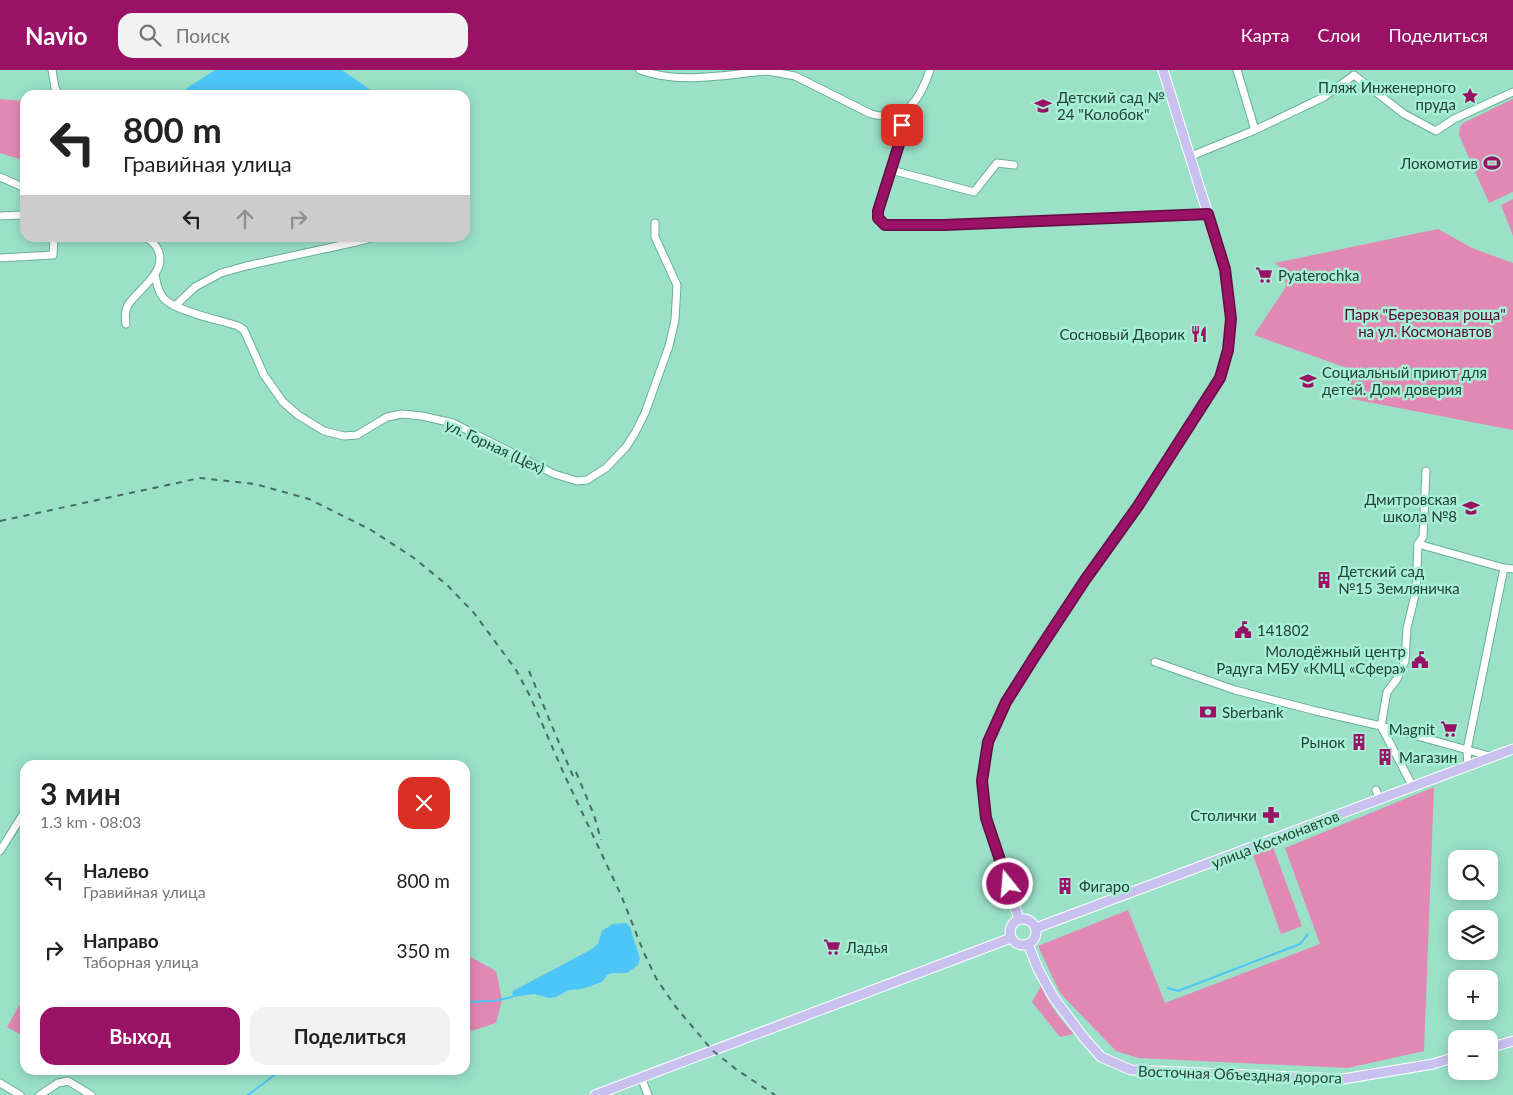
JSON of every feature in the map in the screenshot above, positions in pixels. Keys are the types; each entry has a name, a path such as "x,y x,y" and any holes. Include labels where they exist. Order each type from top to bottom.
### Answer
{"main road":[{"path":"1019,919 986,818 982,781 988,742 1006,702 1035,656 1085,580 1138,506 1220,378 1228,350 1231,319 1225,269 1164,70"},
{"name":"улица Космонавтов","path":"1036,928 1513,749"},
{"path":"1019,919 1029,920 1036,928 1035,938 1028,944 1018,944 1011,938 1010,928 1019,919"},
{"path":"595,1095 1011,938"},
{"name":"Восточная Объездная дорога","path":"1028,944 1038,969 1054,998 1085,1039 1101,1057 1131,1070 1343,1079 1434,1064 1448,1060"},
{"path":"1498,1045 1513,1041"}],"street":[{"path":"52,70 56,90"},
{"path":"640,70 653,75 673,78 762,71 795,76 871,114 882,117 900,114 912,104 919,95 930,70"},
{"path":"1237,70 1256,130"},
{"path":"1191,156 1256,130 1324,97 1355,72 1404,114 1436,130 1513,92"},
{"path":"900,114 902,125 901,138 878,211 878,218 882,223 891,226 1208,214"},
{"path":"891,170 974,192 996,163 1014,165"},
{"path":"0,178 20,186"},
{"path":"0,216 20,215"},
{"name":"ул. Горная (Цех)","path":"152,242 158,251 159,264 155,275 158,290 167,302 238,326 244,330 264,374 283,402 298,415 324,431 344,436 357,434 387,417 402,414 422,416 453,423 554,474 576,481 587,480 606,468 626,447 645,413 669,346 676,320 677,285 655,237 654,223"},
{"path":"0,258 54,255 54,242"},
{"path":"175,306 195,287 221,272 348,242"},
{"path":"126,324 125,314 128,305 155,275"},
{"path":"1413,787 1381,726 1387,692 1397,679 1405,662 1407,628 1416,591 1418,544 1423,537 1426,470"},
{"path":"1418,544 1513,569"},
{"path":"1468,767 1467,750 1504,568"},
{"path":"1155,662 1235,690 1381,726 1492,757"},
{"path":"1376,790 1380,800"},
{"path":"0,851 20,820"},
{"path":"641,1077 648,1095"},
{"path":"40,1095 63,1081 72,1082 91,1095"},
{"path":"0,1083 20,1095"}],"green space":[{"path":"0,99 20,101 20,159 0,153"},
{"name":"Локомотив","path":"1513,99 1513,192 1489,203 1459,135 1460,127 1463,123"},
{"path":"1513,199 1513,236 1501,205"},
{"name":"Парк \"Березовая роща\" на ул. Космонавтов","path":"1438,229 1472,248 1513,263 1513,430 1352,399 1350,369 1254,335 1286,287 1284,270 1275,263"},
{"path":"1434,787 1424,1051 1348,1068 1138,1058 1116,1051 1060,993 1038,946 1128,910 1165,1003 1320,944 1285,848"},
{"path":"1273,847 1302,926 1281,934 1253,855"},
{"path":"470,957 496,971 502,1000 496,1023 470,1031"},
{"path":"1041,986 1055,1011 1074,1034 1060,1037 1032,1002"},
{"path":"20,1004 20,1034 7,1027"}],"water":[{"path":"215,70 342,70 371,90 186,90"},
{"path":"626,923 630,927 640,959 638,965 627,973 607,975 602,982 582,989 569,990 556,997 549,998 534,994 512,997 513,991 592,949 598,944 602,931 613,924"}],"waterway":[{"path":"1168,988 1178,991 1300,944 1308,934"},
{"path":"470,1002 494,1001 512,997"},
{"path":"248,1095 274,1075"}],"railway":[{"path":"0,521 200,478 255,484 309,499 371,530 414,558 447,585 474,613 516,670 530,696 564,774 621,895 656,978 675,1006 712,1050 737,1070 775,1095"},
{"path":"529,671 575,781"},
{"path":"576,772 594,815 601,840"}],"place":[{"name":"Пляж Инженерного пруда","path":"1470,96"},
{"name":"Детский сад № 24 \"Колобок\"","path":"1043,106"},
{"name":"Локомотив","path":"1492,163"},
{"name":"Pyaterochka","path":"1264,275"},
{"name":"Сосновый Дворик","path":"1199,334"},
{"name":"Социальный приют для детей. Дом доверия","path":"1308,381"},
{"name":"Дмитровская школа №8","path":"1471,508"},
{"name":"Детский сад №15 Земляничка","path":"1324,580"},
{"name":"141802","path":"1243,630"},
{"name":"Молодёжный центр Радуга МБУ «КМЦ «Сфера»","path":"1420,660"},
{"name":"Sberbank","path":"1208,712"},
{"name":"Magnit","path":"1449,729"},
{"name":"Рынок","path":"1359,742"},
{"name":"Магазин","path":"1385,757"},
{"name":"Столички","path":"1271,815"},
{"name":"Фигаро","path":"1065,886"},
{"name":"Ладья","path":"832,947"}],"route":[{"path":"902,125 901,138 878,211 878,218 885,225 944,225 1208,214 1225,269 1231,319 1228,350 1220,378 1138,506 1085,580 1035,656 1006,702 988,742 982,781 986,818 1008,884"}]}
